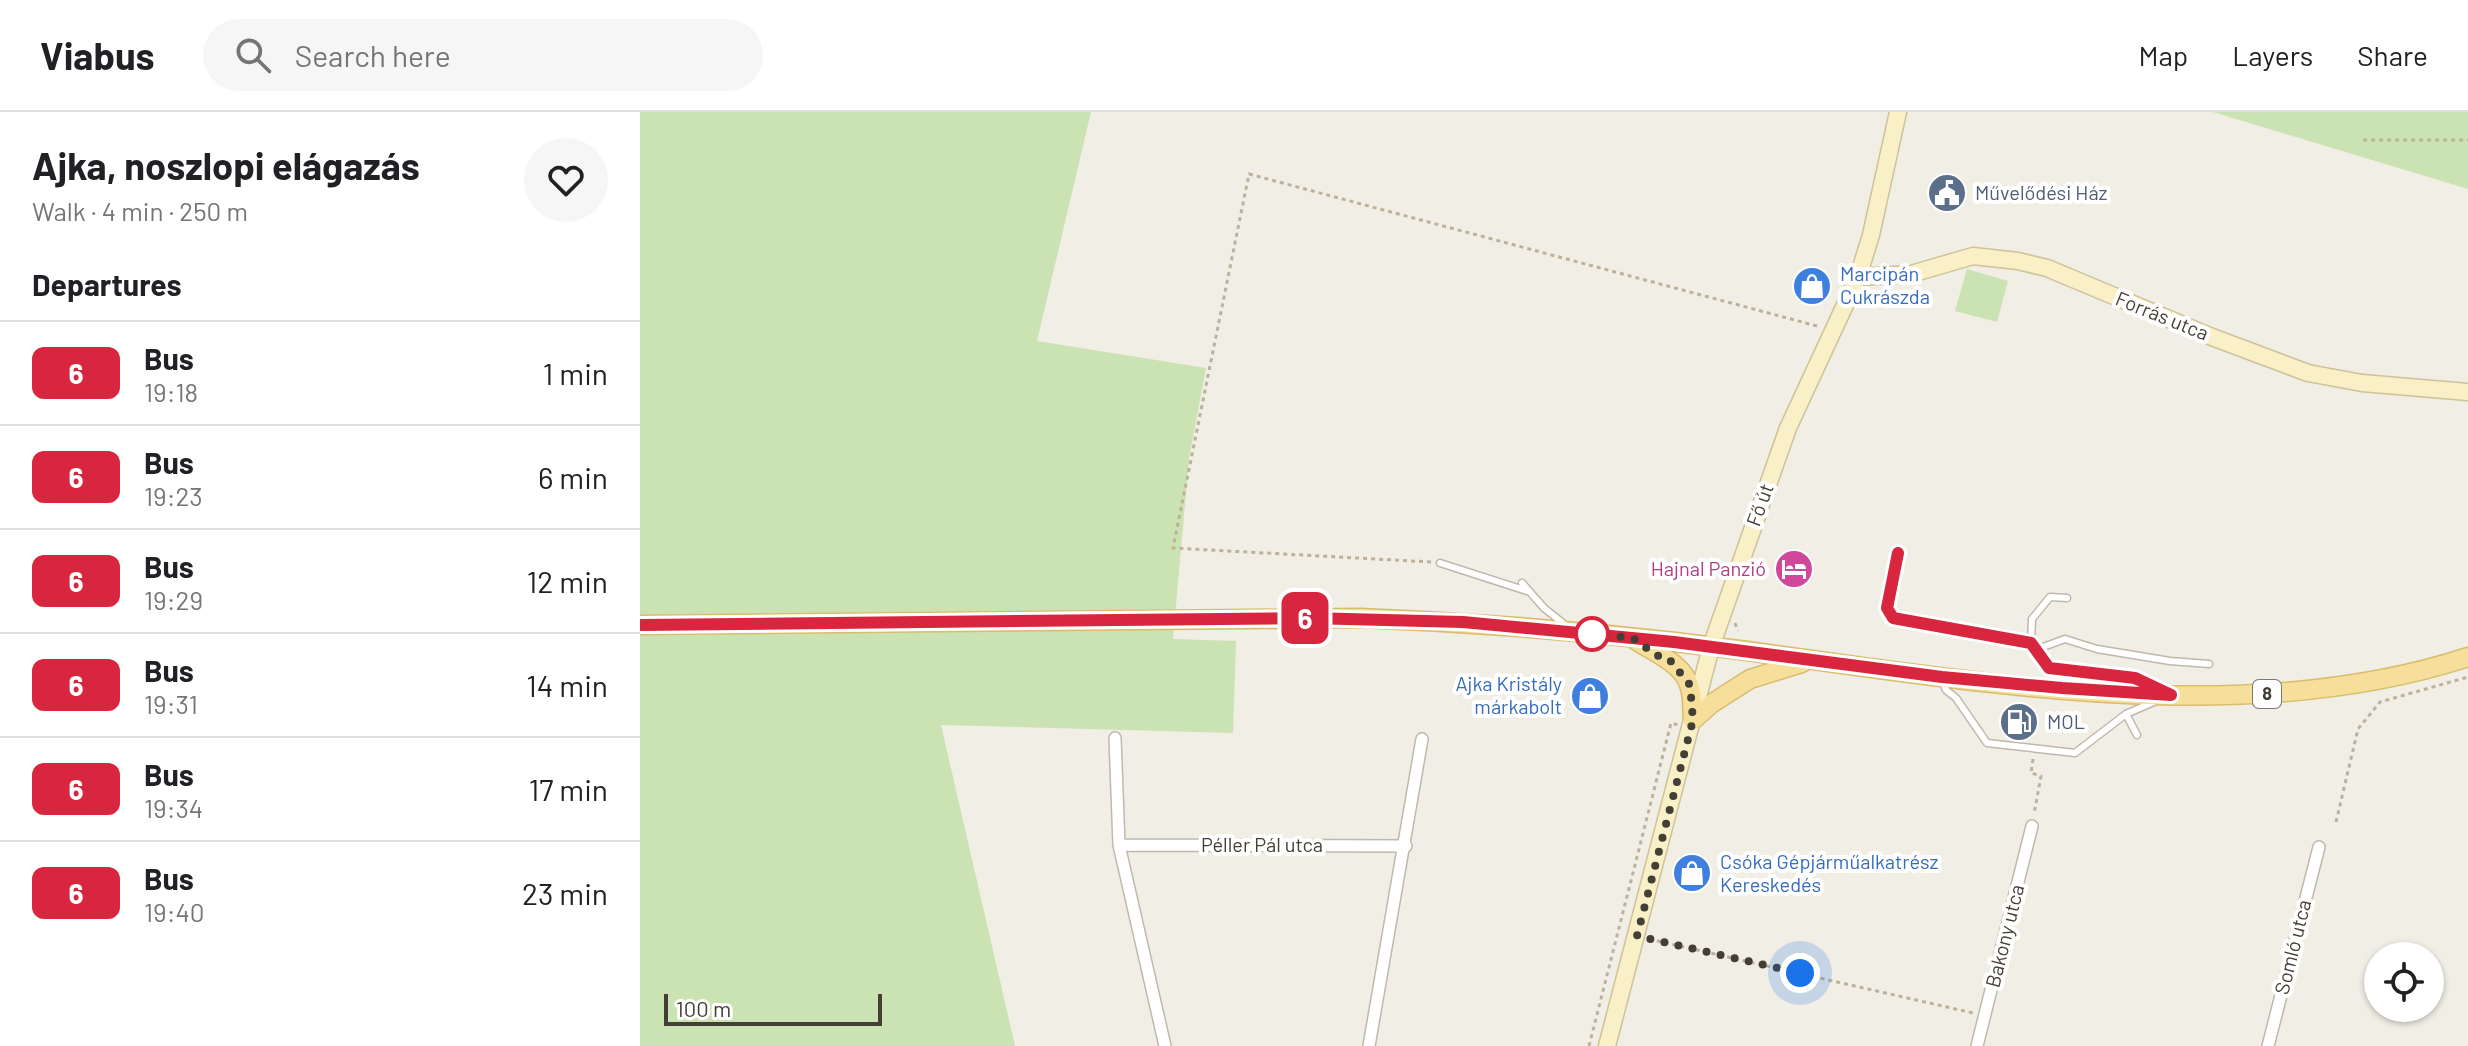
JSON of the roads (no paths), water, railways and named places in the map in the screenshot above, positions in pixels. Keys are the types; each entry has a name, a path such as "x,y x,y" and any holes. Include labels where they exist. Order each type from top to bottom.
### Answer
{"main road":[{"name":"Fő út","path":"1607,1046 1711,647 1788,428 1858,277 1871,235 1898,112"},
{"name":"Forrás utca","path":"1858,277 1911,274 1973,256 2018,261 2047,268 2212,337 2308,373 2362,383 2468,392"},
{"name":"8","path":"640,625 1361,618 1463,622 1573,631 1942,677 2171,695 2255,695 2337,685 2468,657"},
{"path":"1633,638 1656,655 1669,659 1690,685 1692,725"},
{"path":"1692,725 1711,704 1750,679 1808,660"}],"street":[{"path":"1115,738 1119,845 1165,1046"},
{"path":"1369,1046 1406,846 1422,739"},
{"name":"Bakony utca","path":"1977,1046 2032,826"},
{"name":"Péller Pál utca","path":"1119,845 1406,846"},
{"name":"Somló utca","path":"2268,1046 2319,847"}],"lane":[{"path":"1898,553 1887,608 1893,618 2031,643"},
{"path":"1440,563 1530,592"},
{"path":"1522,583 1544,608 1573,631"},
{"path":"2067,598 2050,597 2032,619 2031,643 2049,668 2135,678 2171,695"},
{"path":"2039,656 2043,647 2065,639 2097,649 2209,664"},
{"path":"1942,677 1946,690 1956,698 1987,743 2075,753 2126,714 2171,695"},
{"path":"2126,714 2137,735"}],"place":[{"name":"Művelődési Ház","path":"1947,193"},
{"name":"Marcipán Cukrászda","path":"1812,286"},
{"name":"Hajnal Panzió","path":"1794,569"},
{"name":"Ajka Kristály márkabolt","path":"1590,696"},
{"name":"MOL","path":"2019,722"},
{"name":"Csóka Gépjárműalkatrész Kereskedés","path":"1692,873"}]}
